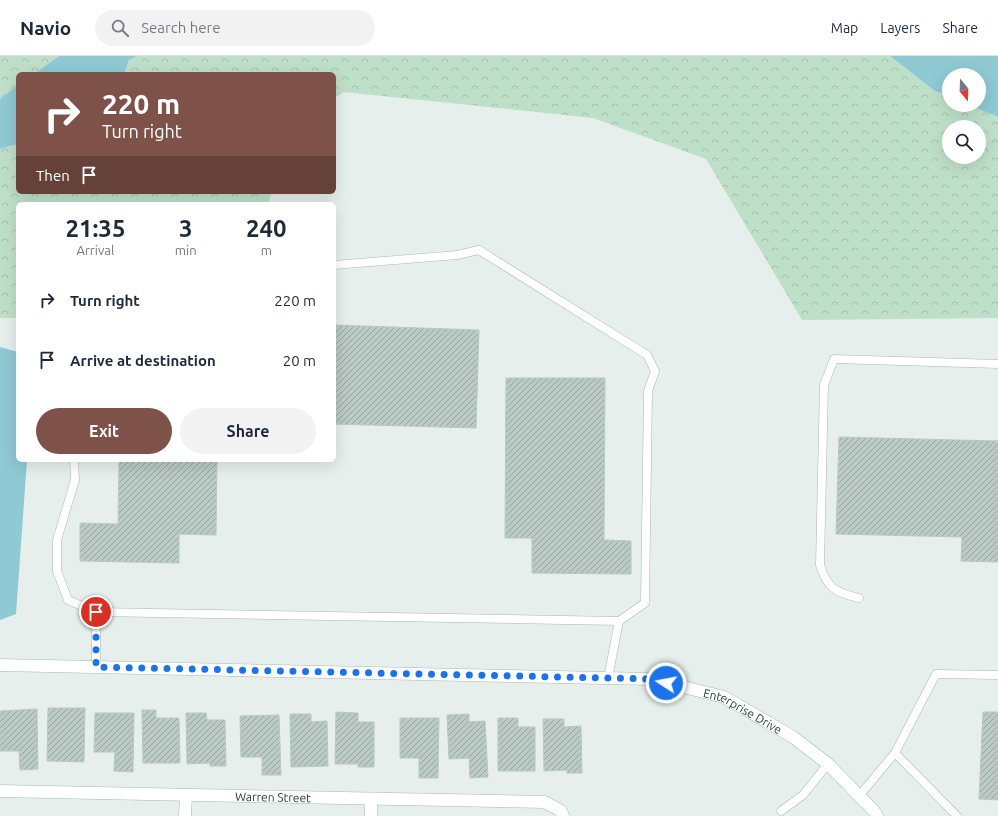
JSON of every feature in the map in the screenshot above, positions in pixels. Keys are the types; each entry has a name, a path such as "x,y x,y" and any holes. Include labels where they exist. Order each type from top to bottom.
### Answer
{"street":[{"name":"Enterprise Drive","path":"0,665 651,679 724,697 794,737 828,764 874,810 877,816"},
{"name":"Warren Street","path":"0,791 371,800 545,802 561,811 563,816"},
{"path":"185,816 186,796"},
{"path":"371,800 371,816"}],"lane":[{"path":"74,462 75,480 57,540 57,571 68,600 96,612 619,621 645,603 648,391 655,371 647,355 479,250 456,255 336,265"},
{"path":"859,598 844,595 832,587 824,578 820,565 824,385 834,360 998,364"},
{"path":"96,612 96,667"},
{"path":"608,678 619,621"},
{"path":"859,796 895,753 936,674 998,675"},
{"path":"895,753 957,816"},
{"path":"781,810 803,795 828,764"}],"green space":[{"path":"0,56 59,56 37,72 16,72 16,87 0,99"},
{"path":"137,56 890,56 935,91 942,94 942,112 986,112 998,117 998,318 802,320 706,159 593,118 344,92 336,97 336,72 125,72 129,60"},
{"path":"16,145 16,194 271,194 269,202 16,202 16,318 0,318 0,149"}],"water":[{"path":"59,56 137,56 129,60 125,72 37,72"},
{"path":"890,56 998,56 998,117 986,112 986,68 942,68 942,94 935,91"},
{"path":"16,87 16,145 0,149 0,99"},
{"path":"0,347 16,351 16,462 27,462 16,614 0,620"}],"building":[{"path":"336,325 479,330 476,428 336,424"},
{"path":"506,378 605,378 604,540 631,541 631,574 532,573 532,538 505,538"},
{"path":"839,437 998,441 998,562 961,561 962,537 836,534"},
{"path":"119,462 217,462 216,535 179,534 179,563 80,561 80,523 118,524"},
{"path":"48,708 85,708 84,762 47,761"},
{"path":"37,709 38,769 20,770 19,751 0,751 0,711"},
{"path":"142,710 156,710 156,718 179,718 180,763 143,763"},
{"path":"336,712 358,713 358,722 374,722 374,767 358,767 358,764 335,764"},
{"path":"983,712 998,712 998,800 979,799"},
{"path":"95,713 134,713 133,772 114,771 115,752 94,752"},
{"path":"186,713 206,713 207,720 225,720 226,766 210,766 210,763 187,764"},
{"path":"290,714 311,714 311,722 327,721 328,766 291,767"},
{"path":"469,714 469,722 485,721 488,777 470,778 469,758 449,759 447,715"},
{"path":"279,715 281,775 262,775 262,757 241,757 240,716"},
{"path":"400,718 439,718 438,778 419,778 419,758 400,758"},
{"path":"498,718 518,718 518,727 535,727 535,771 498,771"},
{"path":"543,719 564,719 564,727 581,726 582,773 567,773 567,770 544,771"}],"route":[{"path":"96,612 96,667 651,679 666,683"}]}
